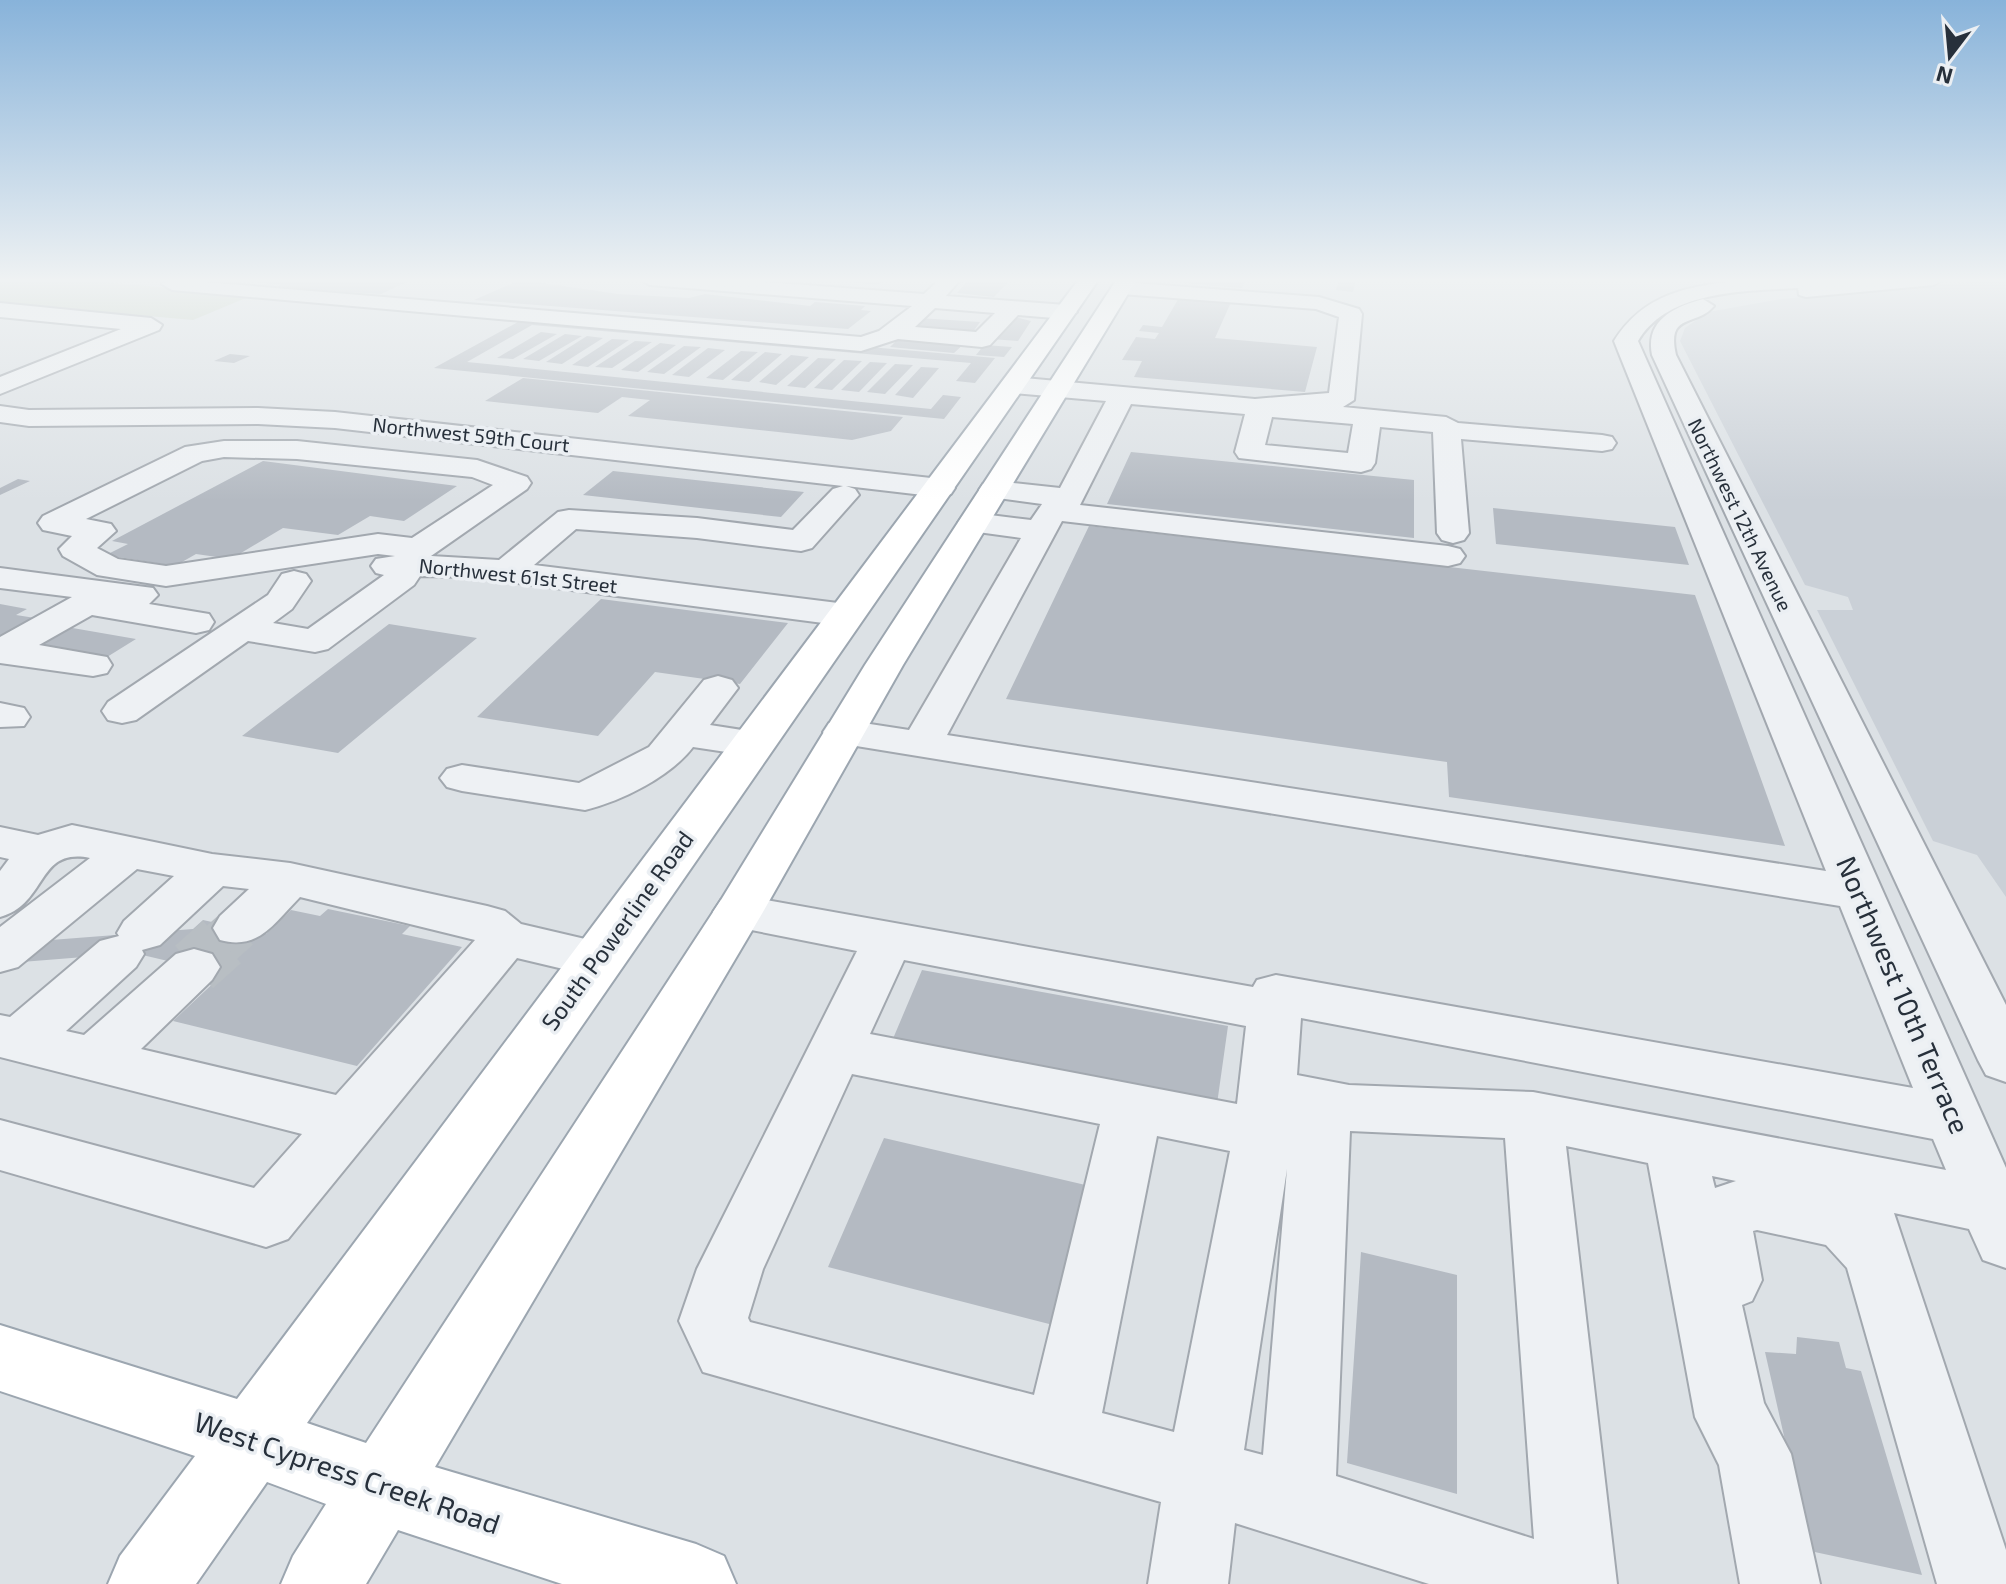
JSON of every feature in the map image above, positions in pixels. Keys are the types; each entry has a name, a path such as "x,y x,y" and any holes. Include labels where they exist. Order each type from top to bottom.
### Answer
{"main road":[{"name":"South Powerline Road","path":"148,1584 1036,353"},
{"path":"321,1584 1080,353"},
{"path":"940,488 967,485 988,500"},
{"path":"940,488 959,500 988,500"},
{"path":"810,663 820,698 844,732"},
{"name":"West Cypress Creek Road","path":"0,1358 155,1406 480,1521 696,1584"}],"street":[{"path":"7,380 78,353"},
{"path":"1261,406 1341,400 1346,353"},
{"name":"Northwest 12th Avenue","path":"1630,353 1801,749"},
{"name":"Northwest 12th Avenue","path":"1666,353 1678,389 1913,868"},
{"path":"921,744 1052,511 1450,544 1446,425 1261,406 1110,386 1058,389 1013,385"},
{"path":"988,500 1070,498 1110,386"},
{"path":"1643,387 1678,389"},
{"path":"1261,406 1249,452 1361,463 1368,416"},
{"name":"Northwest 59th Court","path":"0,414 29,418 258,416 335,420 940,488"},
{"path":"0,430 29,418"},
{"path":"1446,430 1602,443"},
{"path":"241,629 315,641 402,578 413,557 516,483 477,469 297,450 224,449 195,453 54,523 100,531 75,549 109,568 166,576 378,544 413,557"},
{"path":"505,572 569,519 697,528 801,541 844,495"},
{"path":"988,500 1040,531"},
{"name":"Northwest 61st Street","path":"0,578 96,598 188,597 294,581 413,557 505,572 846,615"},
{"path":"122,711 280,602 294,581"},
{"path":"2,652 96,598 196,622"},
{"path":"2,652 93,665"},
{"path":"462,778 585,797 664,756 718,688"},
{"path":"844,732 1854,876 1913,868 2006,1060"},
{"path":"682,733 753,743"},
{"name":"Northwest 10th Terrace","path":"1801,749 1998,1223"},
{"path":"0,901 10,893 20,846 72,840 212,869 290,879 487,923 505,938 597,959"},
{"path":"0,954 128,852"},
{"path":"9,1038 130,944 212,869"},
{"path":"238,928 290,879"},
{"path":"738,912 1274,1011"},
{"path":"0,1145 266,1219 505,938"},
{"path":"888,939 730,1269 713,1321 728,1349 1061,1436 1202,1478 1297,1502 1550,1584"},
{"path":"94,1059 194,967"},
{"path":"1297,1502 1284,1109 1274,1011 1276,994 1955,1119"},
{"path":"9,1038 348,1122"},
{"path":"835,1049 1133,1107 1349,1108 1533,1116 1852,1179 1998,1223"},
{"path":"1061,1436 1133,1107"},
{"path":"1188,1584 1202,1478 1284,1109"},
{"path":"1533,1116 1577,1584"},
{"path":"1675,1144 1731,1417 1754,1454 1780,1584"},
{"path":"1852,1179 1977,1584"},
{"path":"1754,1454 1762,1427 1720,1226 1732,1209 1757,1203 1822,1215 1849,1225 1874,1253"}],"shaded area":[{"path":"1686,353 2006,353 2006,897 1977,855 1933,841 1817,610 1853,610 1848,597 1805,585"}],"building":[{"path":"461,353 483,353 467,362 931,409 943,395 961,397 944,419 434,368"},
{"path":"506,353 524,353 513,359 497,358"},
{"path":"533,353 553,353 539,361 523,359"},
{"path":"560,353 579,353 562,364 546,362"},
{"path":"591,353 609,353 588,367 572,365"},
{"path":"617,353 635,353 612,368 595,367"},
{"path":"646,353 665,353 638,372 621,370"},
{"path":"674,353 693,353 664,374 647,372"},
{"path":"701,353 721,353 689,377 672,375"},
{"path":"739,353 757,353 723,380 706,378"},
{"path":"764,353 782,354 749,382 731,380"},
{"path":"855,353 937,353 995,358 975,383 956,381 971,363"},
{"path":"978,353 1007,353 1004,357 976,355"},
{"path":"1126,353 1315,353 1305,392 1134,377 1142,361 1122,360"},
{"path":"230,354 250,356 234,363 214,361"},
{"path":"791,355 809,357 776,385 759,382"},
{"path":"818,358 836,359 805,388 787,386"},
{"path":"844,360 862,361 832,390 814,388"},
{"path":"870,362 887,363 859,392 841,390"},
{"path":"895,364 913,365 885,394 867,392"},
{"path":"921,367 939,368 913,398 895,395"},
{"path":"523,378 903,417 891,431 852,440 628,416 650,400 622,397 598,413 485,401"},
{"path":"1131,452 1414,480 1414,538 1107,504"},
{"path":"263,461 457,486 404,521 370,516 338,535 283,528 231,559 196,554 175,566 106,555 128,544 112,541"},
{"path":"613,471 804,492 781,517 583,495"},
{"path":"18,479 30,481 0,495 0,488"},
{"path":"1493,508 1675,527 1689,565 1496,544"},
{"path":"1089,526 1695,595 1785,846 1449,797 1447,762 1006,699"},
{"path":"601,599 788,623 740,684 655,672 598,736 477,717"},
{"path":"0,604 27,609 16,615 35,618 0,638"},
{"path":"389,624 477,638 338,753 242,736"},
{"path":"61,626 136,639 107,657 30,643"},
{"path":"328,909 410,926 402,934 462,947 357,1066 173,1021 223,974 134,953 9,963 38,941 193,929 203,920 266,934 291,910 320,916"},
{"path":"922,970 1228,1026 1217,1104 892,1041"},
{"path":"884,1138 1094,1187 1057,1326 828,1267"},
{"path":"1361,1252 1457,1275 1457,1494 1347,1463"},
{"path":"1797,1337 1839,1342 1846,1368 1861,1371 1922,1575 1810,1551 1765,1352 1796,1354"}],"tunnel":[{"path":"220,944 238,928"},
{"path":"194,967 222,942"}]}
